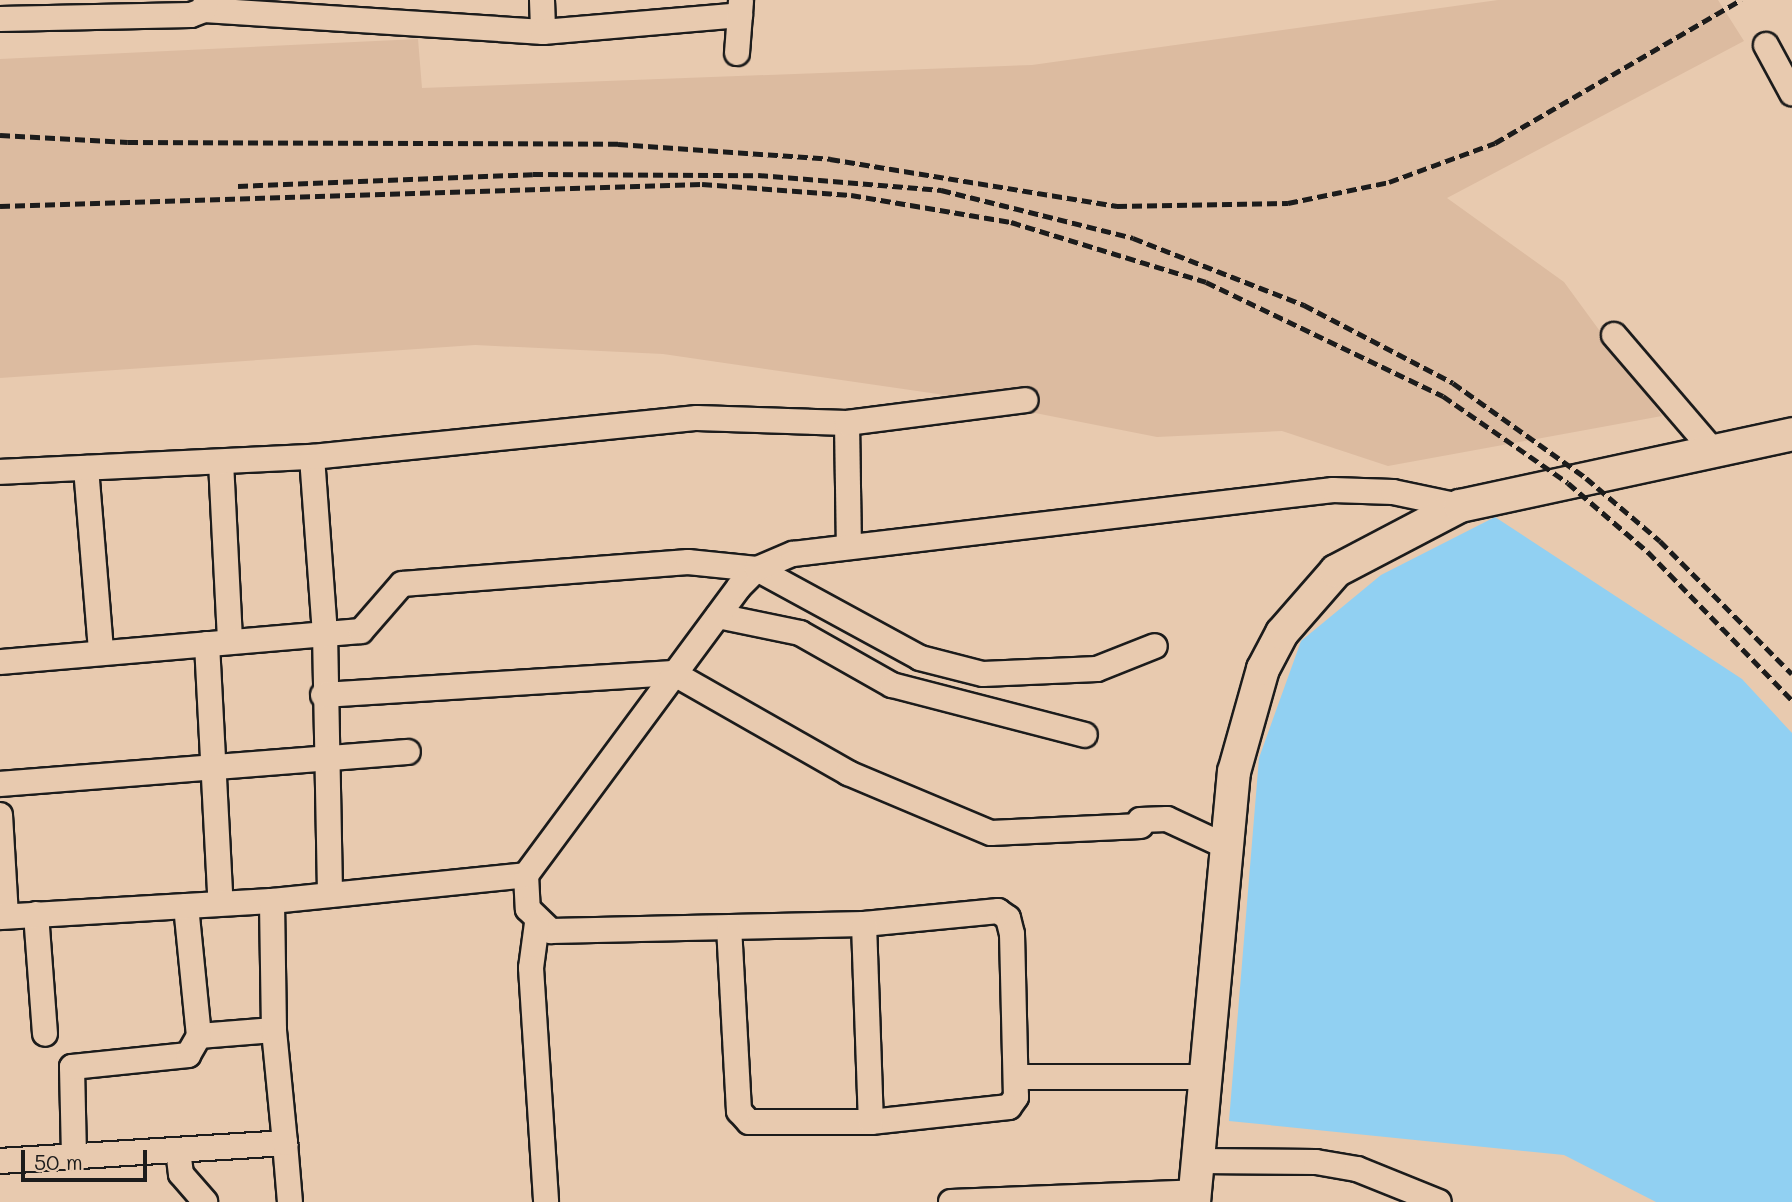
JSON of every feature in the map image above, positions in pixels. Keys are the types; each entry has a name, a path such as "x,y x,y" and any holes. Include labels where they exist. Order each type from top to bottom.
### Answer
{"main road":[{"path":"1195,1197 1223,845 1242,737 1263,669 1282,633 1336,571 1460,506 1711,448 1792,434"}],"street":[{"path":"542,0 543,32"},
{"path":"15,12 205,5 543,32 741,7 737,53"},
{"path":"1766,45 1792,93"},
{"path":"1614,335 1711,448"},
{"path":"0,472 312,457 696,418 847,423 1026,400"},
{"path":"847,423 849,544"},
{"path":"312,457 325,632 324,756 330,895"},
{"path":"220,893 211,766 218,643 221,462"},
{"path":"86,468 101,649"},
{"path":"729,928 739,1111 749,1122 871,1122 1009,1107 1016,1077 1008,918 983,909 864,924 551,931 537,923 528,909 526,875 673,673 757,569 793,554 849,544 1333,490 1393,492 1460,506"},
{"path":"0,662 101,649 361,631 402,584 688,562 757,569 920,658 983,674 1097,669 1155,646"},
{"path":"729,602 800,633 892,685 1085,735"},
{"path":"323,695 673,673 848,773 991,833 1167,819 1223,845"},
{"path":"0,784 324,756 408,752"},
{"path":"0,815 3,916 272,901 526,875"},
{"path":"272,901 274,1030 290,1202"},
{"path":"74,1156 72,1067 188,1055 199,1036 186,906"},
{"path":"36,914 45,1034"},
{"path":"537,923 531,968 546,1202"},
{"path":"864,924 871,1122"},
{"path":"199,1036 274,1030"},
{"path":"1016,1077 1206,1077"},
{"path":"0,1161 285,1143"},
{"path":"178,1150 181,1174 205,1202"},
{"path":"1199,1161 1347,1167 1439,1202"},
{"path":"951,1202 1195,1197"}],"shaded area":[{"path":"1498,0 1718,0 1744,41 1447,198 1564,282 1662,416 1388,466 1282,431 1157,437 938,394 663,354 475,345 0,378 0,59 418,39 422,88 1032,65"}],"water":[{"path":"1495,517 1742,679 1792,733 1792,1202 1656,1202 1564,1155 1229,1121 1259,758 1301,641 1381,575"}],"railway":[{"path":"0,135 128,142 618,144 830,159 1117,206 1288,203 1389,182 1495,143 1741,0"},
{"path":"238,186 533,174 758,175 941,190 1133,238 1304,305 1453,383 1586,478 1660,541 1792,674"},
{"path":"0,206 702,184 851,195 1011,222 1206,282 1443,396 1568,483 1648,552 1792,700"}]}
